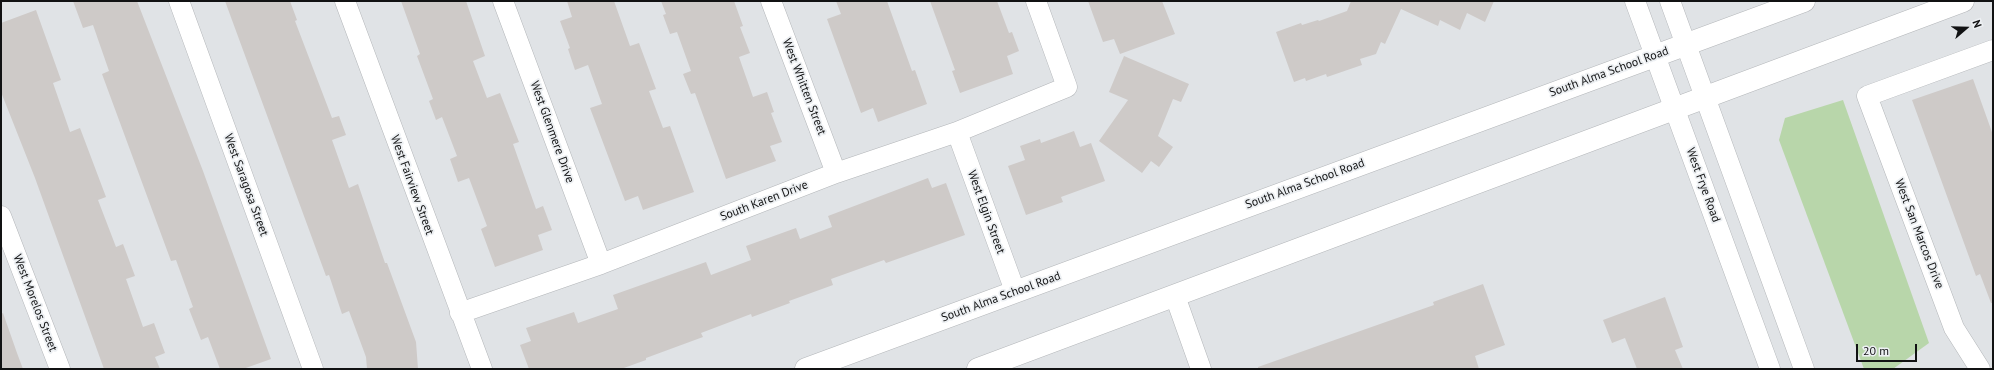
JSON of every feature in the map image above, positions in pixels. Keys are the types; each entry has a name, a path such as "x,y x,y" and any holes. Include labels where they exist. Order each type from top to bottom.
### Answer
{"main road":[{"name":"South Alma School Road","path":"806,369 1804,1"},
{"path":"978,369 1963,1"}],"street":[{"name":"West Saragosa Street","path":"179,1 313,369"},
{"name":"West Fairview Street","path":"345,1 482,369"},
{"name":"West Glenmere Drive","path":"503,1 601,264"},
{"name":"West Whitten Street","path":"771,1 836,173"},
{"name":"South Karen Drive","path":"460,313 601,264 836,173 957,132 1067,87 1036,1"},
{"name":"West Frye Road","path":"1635,1 1770,369"},
{"path":"1670,1 1804,369"},
{"name":"West San Marcos Drive","path":"1980,369 1954,328 1867,96 1993,50"},
{"name":"West Elgin Street","path":"957,132 1015,291"},
{"name":"West Morelos Street","path":"1,216 60,369"},
{"path":"1175,296 1201,369"}],"green space":[{"path":"1843,100 1929,343 1893,369 1864,369 1779,140 1785,118"}],"building":[{"path":"73,1 137,1 203,171 271,359 243,369 220,369 208,337 201,340 189,309 193,307 176,260 171,261 102,74 109,71 93,25 83,28"},
{"path":"225,1 290,1 297,20 295,21 332,118 339,116 346,135 332,140 349,188 358,184 385,263 387,263 416,342 418,369 367,369 366,357 349,311 342,314 329,275 326,276"},
{"path":"401,1 466,1 485,56 473,61 487,98 500,93 519,142 513,144 536,209 543,206 552,230 538,235 543,250 495,267 481,229 487,226 469,178 458,182 450,159 457,156 442,117 436,120 429,101 433,99 417,56 420,54"},
{"path":"567,1 614,1 630,46 639,43 656,89 649,91 663,128 670,126 694,192 643,210 638,196 625,201 590,108 602,104 588,65 575,70 568,49 570,48 560,21 572,17"},
{"path":"661,1 734,1 743,26 740,27 750,53 739,57 753,97 767,92 774,112 771,113 782,142 770,146 776,161 726,179 695,93 691,94 683,74 691,71 677,32 670,34 663,15 666,14"},
{"path":"836,1 887,1 912,71 915,70 927,104 878,122 873,108 861,113 827,19 841,14"},
{"path":"930,1 997,1 1009,33 1012,32 1019,51 1007,56 1013,74 960,93 952,71 955,70"},
{"path":"1088,1 1162,1 1175,34 1120,54 1114,39 1103,42"},
{"path":"1351,1 1494,1 1485,22 1467,13 1460,30 1440,20 1438,26 1401,9 1385,44 1381,42 1376,54 1360,59 1362,65 1327,77 1326,74 1306,81 1305,78 1294,82 1276,32 1301,23 1302,25 1318,20 1319,21 1347,11"},
{"path":"36,10 61,80 53,83 70,132 80,128 106,197 98,200 116,247 123,244 135,276 126,279 143,327 154,323 165,353 155,357 160,369 104,369 35,178 1,92 1,23"},
{"path":"1124,56 1189,84 1181,102 1173,99 1158,136 1173,147 1159,167 1151,161 1142,173 1099,141 1128,100 1109,92"},
{"path":"1973,79 1993,135 1993,303 1991,303 1980,274 1976,276 1912,100"},
{"path":"1074,131 1080,147 1091,143 1105,181 1061,197 1063,202 1026,215 1008,166 1025,160 1020,146 1040,139 1041,143"},
{"path":"928,178 932,188 946,183 965,235 886,263 884,260 831,279 833,285 789,301 790,303 752,317 751,314 701,333 703,337 621,369 529,369 520,345 531,341 526,328 574,312 578,323 618,309 613,295 706,262 711,275 751,260 746,246 796,228 800,239 832,227 828,216"},
{"path":"1483,284 1505,345 1475,356 1479,369 1258,369 1258,367 1434,305 1433,302"},
{"path":"1665,297 1683,347 1675,350 1683,369 1637,369 1625,338 1612,343 1603,320"},
{"path":"3,313 23,369 1,369 1,314"}]}
